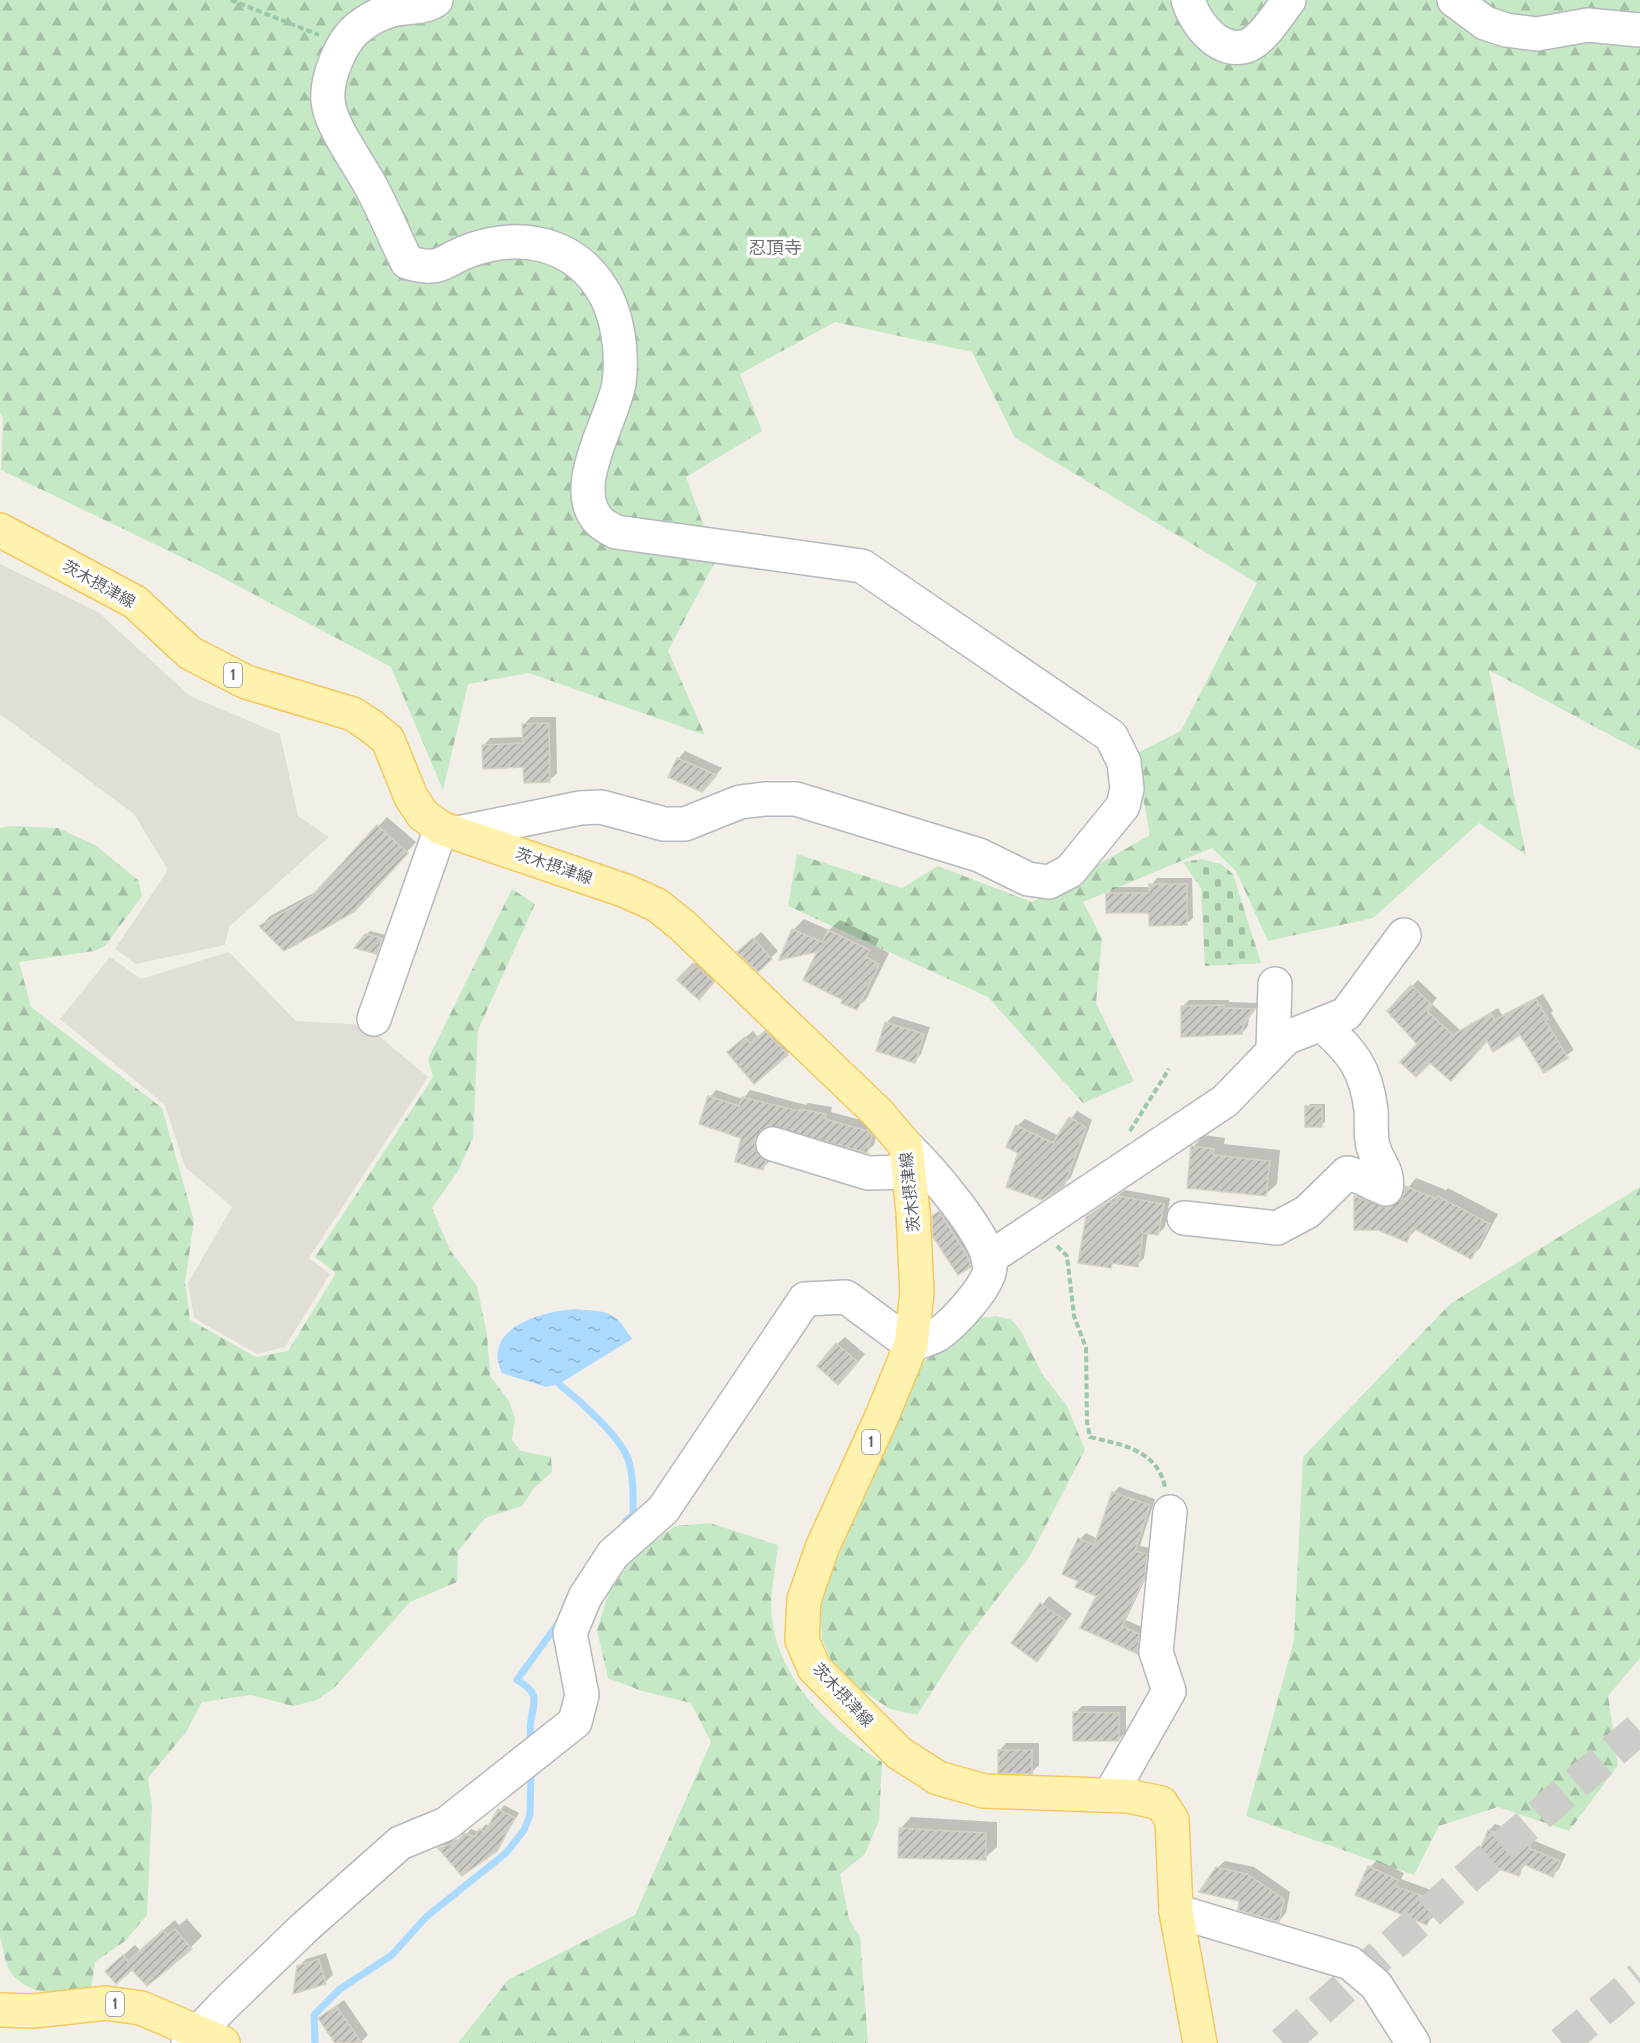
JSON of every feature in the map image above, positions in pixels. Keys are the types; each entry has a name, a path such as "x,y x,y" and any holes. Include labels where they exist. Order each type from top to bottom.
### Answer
{"main road":[{"name":"茨木摂津線","path":"0,530 135,602 190,652 237,677 353,714 371,726 388,740 411,797 423,815 450,830 626,891 657,905 683,926 879,1114 908,1159 917,1293 911,1345 882,1416 822,1548 804,1600 802,1640 814,1668 899,1753 938,1778 984,1791 1110,1796 1161,1803 1172,1820 1176,1911 1200,2043"},
{"name":"1","path":"0,2010 34,2012 106,2003 141,2008 202,2040"}],"street":[{"path":"374,1019 450,830 590,807 601,807 664,824 685,824 740,802 796,799 979,855 1028,879 1049,882 1070,871 1123,806 1126,789 1124,762 1111,736 862,566 616,532 600,522 590,508 589,480 595,450 619,384 614,310 600,285 581,262 559,249 536,242 493,243 434,266 407,262 370,186 332,118 328,102 329,82 346,40 358,27 392,10 427,6 436,0"},
{"path":"1188,0 1202,27 1215,40 1231,46 1248,45 1262,34 1289,0"},
{"path":"1454,0 1485,22 1506,30 1537,34 1588,25 1640,30"},
{"path":"988,1259 1225,1101 1286,1038 1346,1014 1404,935"},
{"path":"1273,1050 1275,984"},
{"path":"1184,1218 1277,1228 1307,1212 1347,1173 1363,1176 1371,1185 1386,1189 1388,1176 1373,1146 1371,1109 1364,1073 1347,1047 1322,1025"},
{"path":"202,2040 304,1928 400,1843 446,1824 575,1722 582,1695 570,1633 585,1597 613,1554 663,1510 804,1299 846,1297 911,1345 938,1335 977,1296 990,1268 985,1243 923,1162 908,1159 868,1173 773,1144"},
{"path":"1110,1796 1169,1691 1156,1652 1170,1512"},
{"path":"1176,1911 1350,1963 1376,1985 1413,2043"}],"path":[{"path":"231,0 313,33 346,40"},
{"path":"1126,1136 1169,1069"},
{"path":"1036,1226 1067,1256 1074,1316 1086,1348 1090,1437 1126,1445 1150,1458 1162,1475 1170,1512"}],"shaded area":[{"path":"0,564 98,612 190,696 280,734 298,816 329,837 229,927 225,945 136,964 115,949 168,870 134,814 0,714"},
{"path":"229,952 296,1021 366,1025 428,1077 309,1258 330,1274 285,1347 257,1354 194,1318 188,1283 232,1207 185,1167 165,1105 60,1019 110,957 141,979"}],"green space":[{"path":"0,0 1640,0 1640,751 1489,670 1526,855 1479,823 1373,918 1268,941 1236,871 1212,848 1083,902 1102,938 1096,1003 1134,1081 1083,1103 988,997 788,906 797,854 902,888 938,866 1032,902 1150,835 1135,754 1181,731 1257,583 1015,438 972,352 835,322 740,374 762,431 686,477 716,560 668,651 705,735 529,673 468,684 443,790 391,667 202,567 1,470 3,417 0,413"},
{"path":"10,826 58,828 95,845 138,880 142,896 105,946 94,951 19,962 31,1007 162,1108 194,1221 185,1282 190,1320 256,1357 288,1351 336,1273 315,1257 433,1077 428,1059 512,889 535,904 478,1030 473,1138 458,1171 432,1208 450,1250 477,1286 487,1335 490,1376 509,1401 515,1418 512,1440 521,1451 551,1457 552,1472 535,1487 522,1506 485,1518 458,1551 457,1582 410,1602 334,1688 317,1700 293,1706 251,1695 202,1702 186,1732 148,1778 152,1805 147,1915 125,1941 95,1962 91,1988 59,1992 38,1990 19,1981 9,1970 0,1937 0,828"},
{"path":"1201,859 1221,864 1233,874 1261,963 1205,966 1201,888 1183,862"},
{"path":"1640,1187 1640,1658 1608,1696 1618,1765 1569,1831 1498,1807 1439,1826 1414,1875 1246,1816 1294,1640 1303,1457 1450,1304"},
{"path":"996,1316 1012,1320 1022,1333 1042,1374 1067,1406 1085,1450 1030,1556 963,1643 917,1715 890,1709 849,1682 834,1667 822,1639 820,1598 923,1362 951,1344 979,1318"},
{"path":"710,1523 778,1545 771,1609 777,1641 785,1663 810,1702 844,1735 882,1762 879,1820 865,1854 840,1874 849,1919 860,1937 868,2043 458,2043 508,1980 635,1915 711,1742 691,1703 642,1691 608,1678 597,1630 608,1595 627,1566 647,1547 675,1526"}],"water":[{"path":"574,1309 603,1312 615,1317 632,1339 559,1384 546,1387 502,1373 498,1357 500,1344 507,1334 518,1325 531,1319"}],"building":[{"path":"549,723 550,782 524,783 523,767 483,769 482,745 523,743 522,724"},
{"path":"677,758 717,775 702,792 668,777"},
{"path":"377,825 408,853 354,912 284,951 259,926 311,897"},
{"path":"1149,884 1187,884 1187,925 1149,926 1149,913 1106,913 1106,893 1149,893"},
{"path":"792,929 822,942 828,930 870,950 866,957 879,964 857,1010 841,1003 843,1000 803,980 817,952 779,960"},
{"path":"365,934 382,938 377,954 354,948"},
{"path":"753,938 772,959 758,972 737,952"},
{"path":"693,963 714,982 699,1000 677,980"},
{"path":"1411,985 1432,1005 1427,1011 1453,1035 1491,1013 1495,1020 1536,999 1548,1019 1545,1020 1568,1058 1544,1073 1520,1035 1493,1052 1487,1041 1451,1081 1430,1063 1416,1077 1400,1062 1417,1044 1387,1011"},
{"path":"1224,1005 1224,1008 1255,1009 1243,1025 1242,1034 1181,1037 1181,1006"},
{"path":"885,1022 924,1034 915,1063 876,1051"},
{"path":"765,1031 788,1055 754,1084 727,1052 745,1037 750,1043"},
{"path":"708,1096 739,1106 742,1097 799,1111 800,1109 826,1114 825,1119 868,1131 872,1135 867,1153 769,1126 761,1130 755,1139 755,1149 766,1161 763,1170 735,1162 741,1138 699,1124"},
{"path":"1305,1106 1322,1106 1322,1127 1305,1127"},
{"path":"1069,1117 1086,1127 1064,1186 1042,1200 1006,1187 1018,1153 1006,1147 1016,1125 1053,1143"},
{"path":"1191,1146 1214,1149 1213,1155 1270,1161 1266,1196 1187,1188"},
{"path":"1405,1186 1437,1199 1438,1196 1490,1224 1471,1259 1413,1228 1407,1242 1378,1230 1354,1230 1354,1196 1388,1208 1402,1199"},
{"path":"1117,1196 1164,1204 1158,1235 1143,1233 1138,1267 1112,1263 1111,1268 1078,1263 1086,1217 1108,1202 1116,1203"},
{"path":"939,1211 969,1259 971,1267 958,1275 933,1237 932,1216"},
{"path":"836,1343 858,1362 838,1385 817,1366"},
{"path":"1112,1492 1150,1505 1135,1551 1147,1554 1145,1576 1122,1626 1139,1634 1138,1654 1080,1628 1096,1596 1075,1587 1078,1581 1062,1574 1078,1538 1094,1545"},
{"path":"1040,1603 1066,1621 1037,1662 1011,1643"},
{"path":"1073,1712 1119,1713 1119,1741 1073,1741"},
{"path":"998,1750 1032,1750 1032,1774 998,1773"},
{"path":"498,1809 515,1818 497,1851 462,1876 438,1848 457,1842 464,1833 475,1837 479,1829 485,1832"},
{"path":"899,1828 986,1833 986,1860 898,1858"},
{"path":"1488,1830 1530,1845 1529,1848 1560,1861 1553,1877 1523,1864 1519,1876 1476,1861"},
{"path":"1368,1866 1398,1880 1395,1886 1436,1901 1427,1925 1355,1895"},
{"path":"1216,1867 1247,1874 1284,1899 1279,1922 1238,1910 1239,1901 1199,1892"},
{"path":"175,1929 192,1949 147,1986 132,1970 116,1984 105,1971 123,1955 128,1961 163,1930 167,1935"},
{"path":"319,1959 326,1984 293,1994 297,1966"},
{"path":"336,2006 362,2043 335,2043 318,2018"}],"waterway":[{"path":"559,1384 598,1418 624,1450 630,1466 633,1494 633,1515 626,1521"},
{"path":"531,1744 530,1726 534,1697 529,1689 517,1680 559,1622"},
{"path":"315,2043 314,2015 340,1989 392,1955 426,1917 506,1853 524,1830 530,1815 531,1771"}],"tunnel":[{"path":"1283,2043 1486,1861 1640,1728"},
{"path":"1562,2043 1640,1978"}],"district":[{"name":"忍頂寺","path":"775,248"}]}
